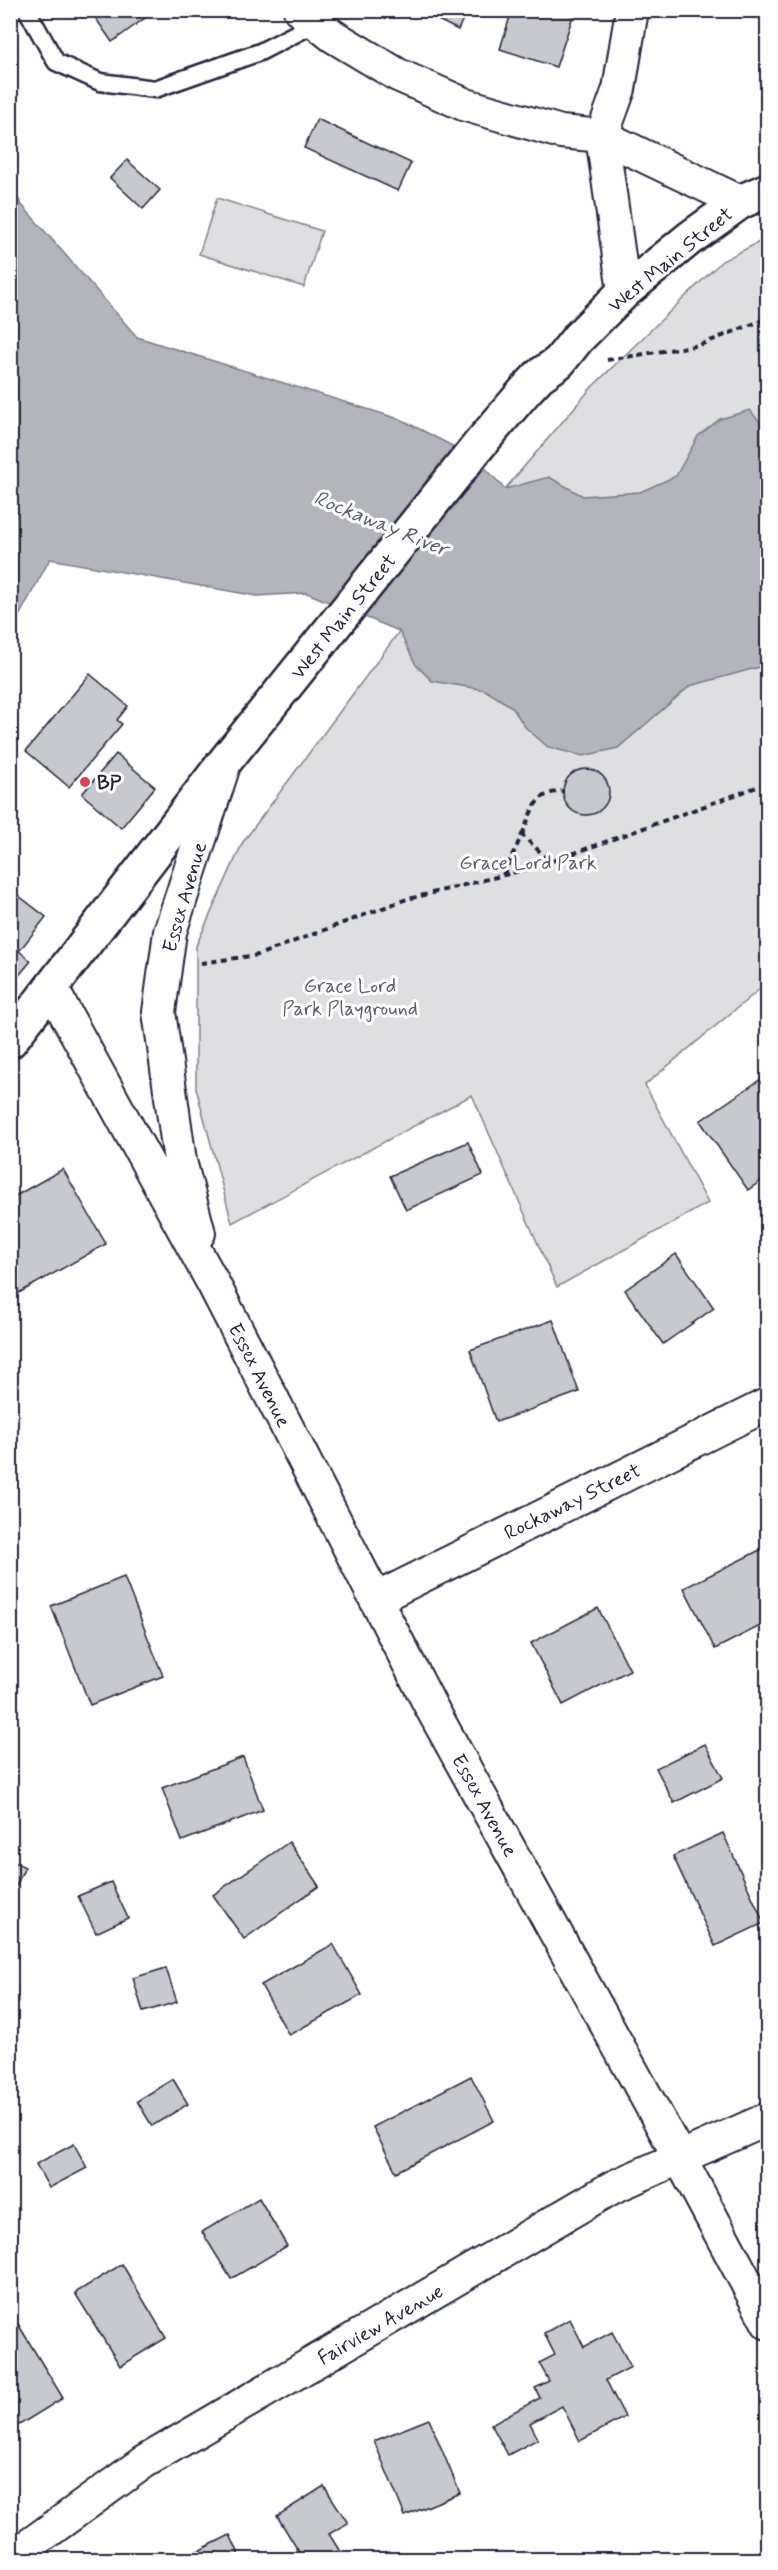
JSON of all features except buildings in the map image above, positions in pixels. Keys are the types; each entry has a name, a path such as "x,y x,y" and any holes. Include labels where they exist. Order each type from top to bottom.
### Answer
{"street":[{"path":"624,292 602,136 619,89 632,10"},
{"path":"308,17 333,36 398,75 466,105 561,132 602,136 754,196"},
{"name":"West Main Street","path":"10,1041 226,760 479,445 539,376 559,362 578,338 624,292 690,238 754,196"},
{"name":"Essex Avenue","path":"213,1283 180,1161 159,1012 170,932 226,760"},
{"name":"Essex Avenue","path":"52,989 213,1283 431,1707 680,2158 768,2323"},
{"name":"Rockaway Street","path":"376,1599 768,1404"},
{"name":"Fairview Avenue","path":"10,2559 144,2462 613,2187 768,2119"}],"lane":[{"path":"27,10 56,63 100,82 155,89 260,52 308,17"}],"path":[{"path":"559,362 605,360 700,345 768,318"},
{"path":"165,968 258,955 404,900 551,862 768,783"},
{"path":"503,875 538,798 550,792 564,791"},
{"path":"522,835 551,862"}],"green space":[{"path":"217,198 322,231 304,287 199,254"},
{"name":"Grace Lord Park","path":"767,238 767,983 645,1085 708,1203 557,1287 472,1095 232,1223 196,1088 196,946 243,842 505,489 592,387 722,261"}],"water":[{"name":"Rockaway River","path":"10,181 21,204 137,337 402,420 476,458 505,489 549,477 583,496 640,492 676,476 698,436 720,419 750,410 767,431 767,665 690,686 618,748 583,756 548,747 525,727 512,707 485,690 432,681 416,665 399,631 307,593 257,596 50,559 11,631"}],"place":[{"name":"BP","path":"85,782"}],"park label":[{"name":"Grace Lord Park Playground","path":"350,996"}]}
